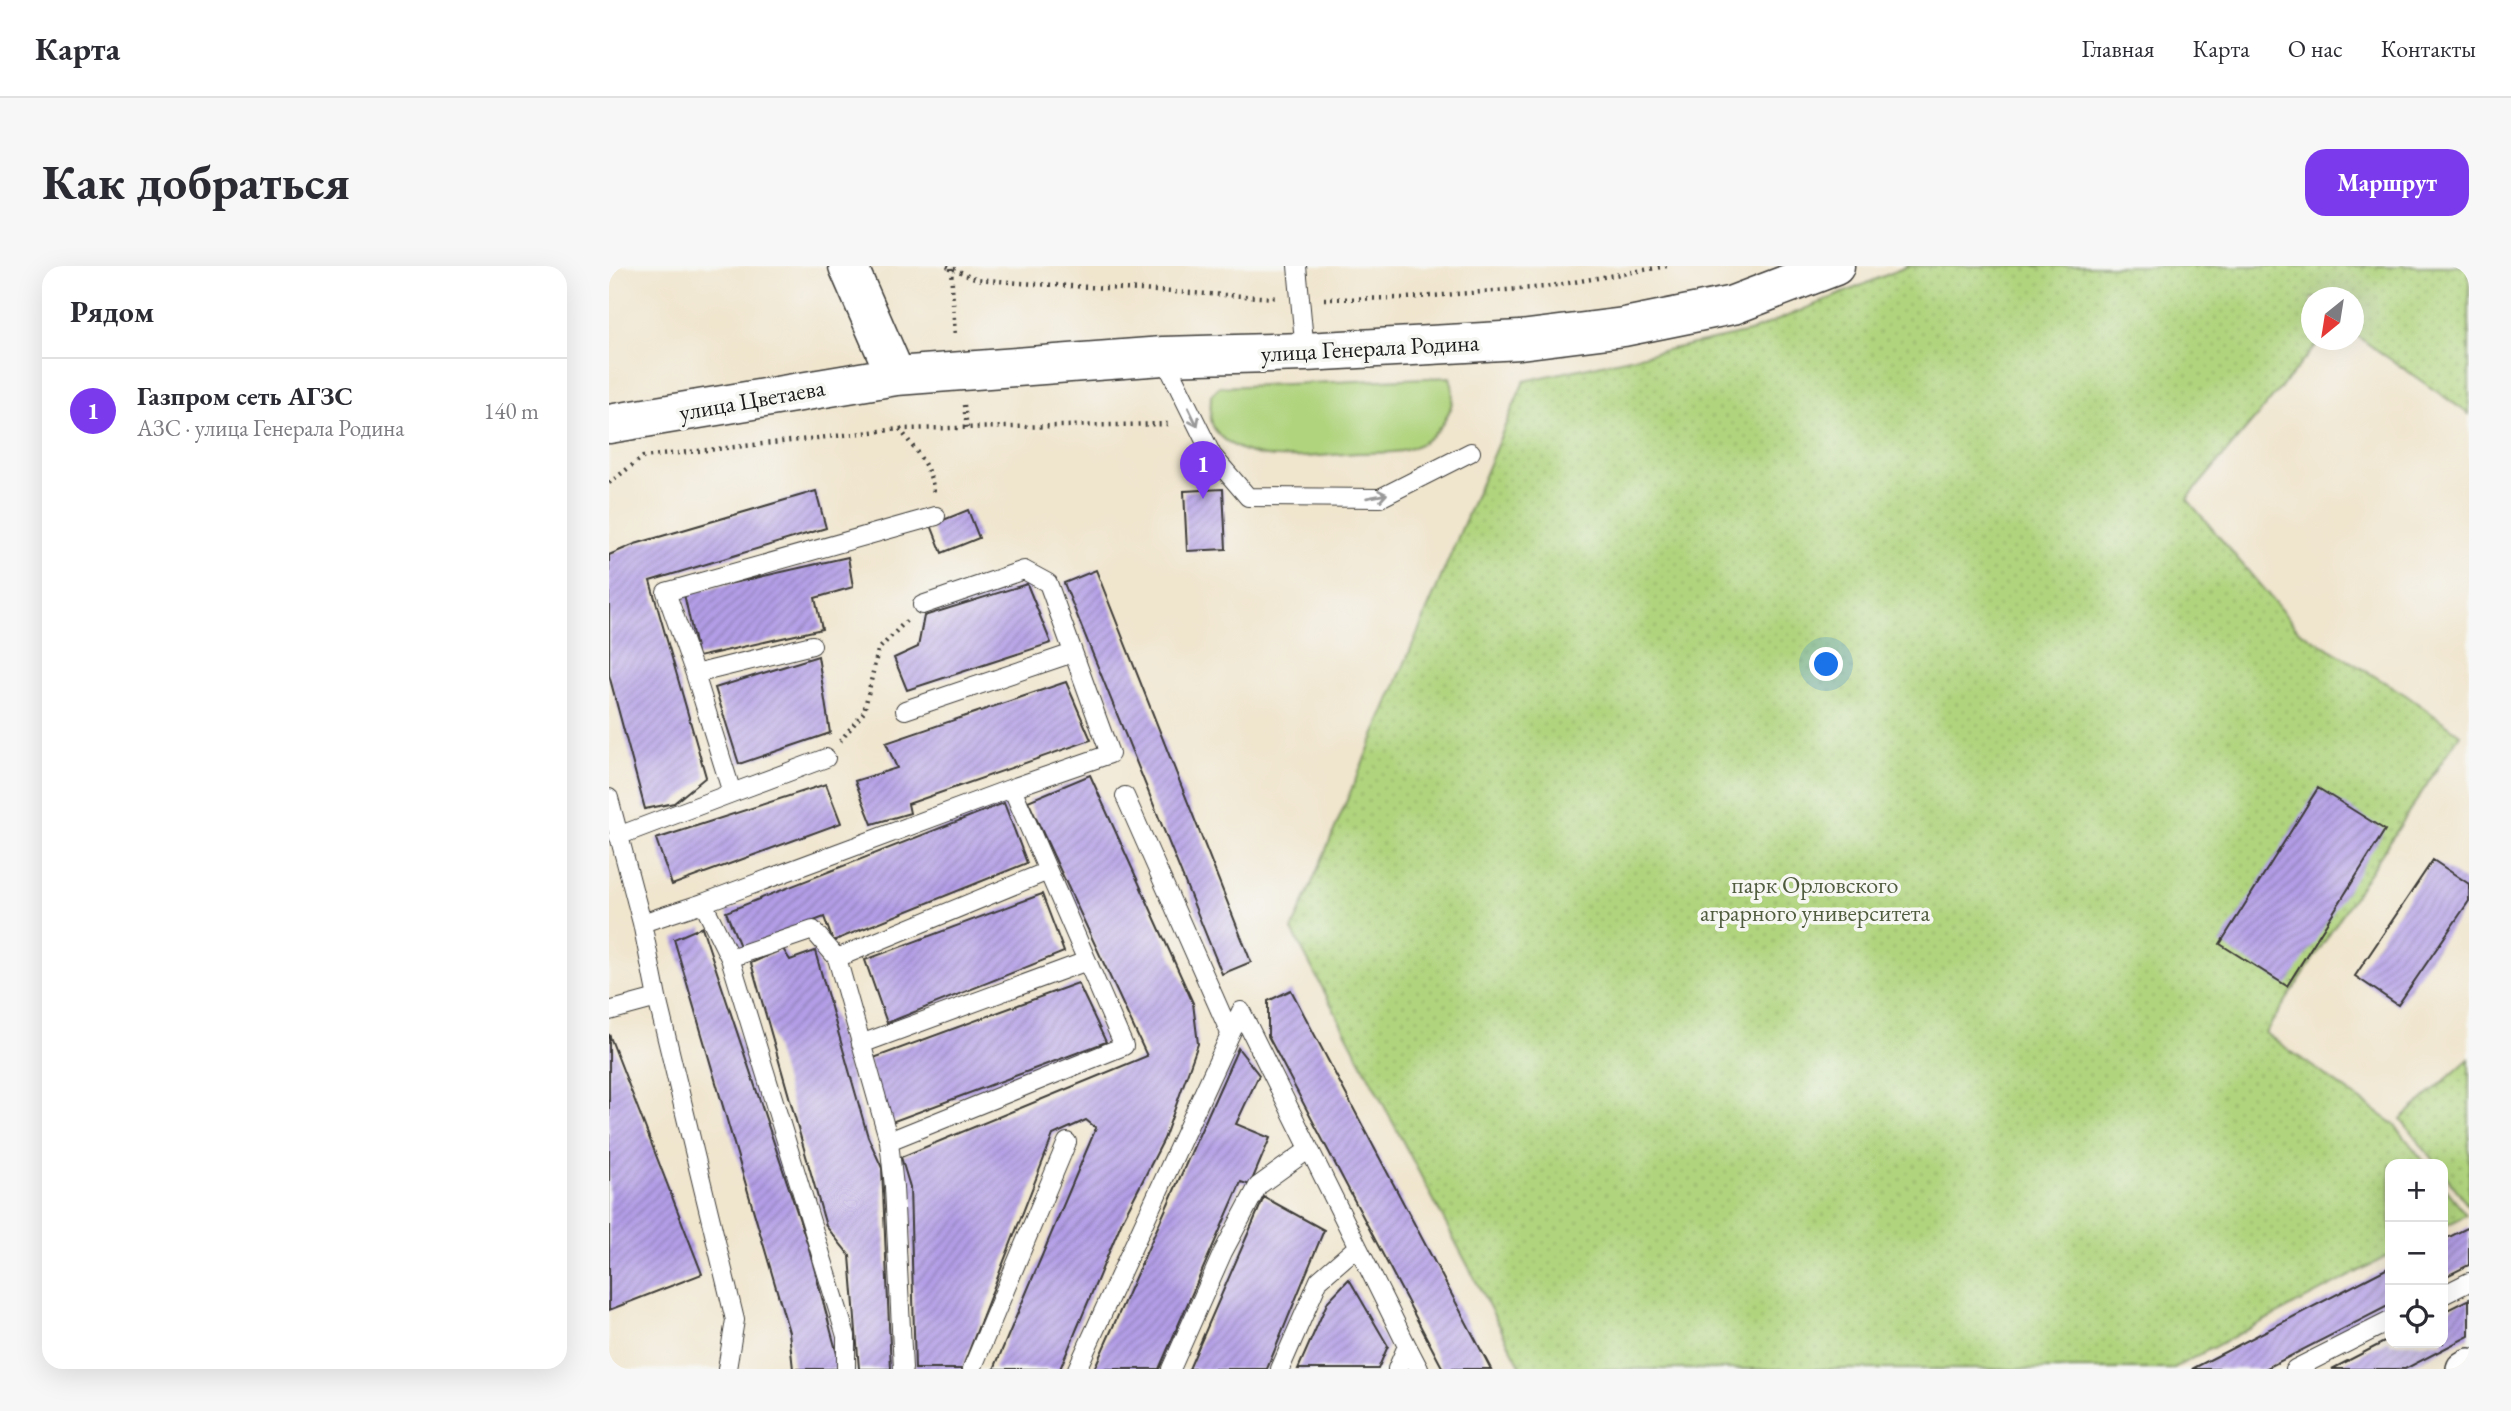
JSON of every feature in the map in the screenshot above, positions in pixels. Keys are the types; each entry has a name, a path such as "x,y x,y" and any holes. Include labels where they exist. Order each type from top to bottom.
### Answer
{"main road":[{"path":"848,266 896,376"},
{"name":"улица Генерала Родина","path":"896,376 1163,356 1305,352 1520,340 1624,327 1733,304 1835,266"},
{"name":"улица Цветаева","path":"609,424 896,376"}],"street":[{"path":"2464,1369 2469,1366"}],"lane":[{"path":"1297,266 1305,352"},
{"path":"1163,356 1212,455 1248,497 1380,498 1471,452"},
{"path":"731,793 695,674 666,592 936,516"},
{"path":"642,923 1110,754 1048,583 1024,570 922,605"},
{"path":"695,674 812,645"},
{"path":"905,710 1073,653"},
{"path":"618,836 826,758"},
{"path":"888,1141 1124,1045 1012,788"},
{"path":"1125,796 1230,1033"},
{"path":"609,798 642,923 657,998 735,1320 727,1369"},
{"path":"837,958 1048,871"},
{"path":"703,903 730,958 846,1335 846,1369"},
{"path":"730,958 813,930 837,958 888,1141 894,1188 903,1369"},
{"path":"861,1044 1087,961"},
{"path":"609,1011 657,998"},
{"path":"1077,1369 1241,1011 1419,1369"},
{"path":"972,1369 1067,1142"},
{"path":"1171,1369 1223,1252 1258,1186 1308,1150"},
{"path":"1280,1369 1319,1280 1357,1247"},
{"path":"2448,1292 2469,1282"},
{"path":"2295,1369 2385,1324"},
{"path":"1397,1369 1407,1346"}],"path":[{"path":"609,482 643,457 900,429 1196,423"},
{"path":"900,429 923,459 933,480 936,516"},
{"path":"826,758 864,712 878,650 922,605"}],"green space":[{"name":"парк Орловского аграрного университета","path":"1908,266 2469,266 2469,414 2364,341 2364,287 2301,287 2301,350 2313,350 2187,499 2298,630 2406,695 2460,734 2265,1033 2394,1124 2422,1159 2385,1159 2385,1258 2172,1369 1522,1369 1292,930 1524,381 1749,332"},
{"path":"1450,377 1452,400 1444,422 1427,439 1401,451 1302,457 1263,456 1229,443 1213,427 1211,419 1211,395 1219,387"},
{"path":"2469,1059 2469,1206 2448,1179 2448,1159 2432,1159 2401,1119"},
{"path":"2448,1191 2467,1215 2448,1224"}],"building":[{"path":"1223,489 1226,549 1187,551 1184,491"},
{"path":"816,491 826,528 650,581 706,777 674,803 645,809 609,675 609,555 635,544"},
{"path":"968,510 979,538 942,553 931,525"},
{"path":"848,557 853,587 815,598 822,629 698,657 684,594"},
{"path":"1096,570 1251,962 1222,974 1064,583"},
{"path":"1027,584 1051,643 907,690 894,658 918,647 924,616"},
{"path":"818,656 830,733 739,764 715,688"},
{"path":"1066,682 1091,740 908,804 910,813 872,824 855,781 897,768 886,743"},
{"path":"1090,775 1193,1003 1198,1044 1164,1139 1122,1221 1060,1369 994,1369 1096,1128 1086,1120 1053,1135 962,1369 915,1369 910,1187 901,1157 1147,1056 1028,801"},
{"path":"826,784 841,823 672,885 656,839"},
{"path":"2318,788 2385,830 2287,986 2220,944"},
{"path":"1004,803 1027,863 833,941 824,917 741,949 726,912"},
{"path":"2433,860 2469,884 2469,901 2398,1005 2355,976"},
{"path":"1042,894 1064,952 887,1023 865,960"},
{"path":"702,927 808,1245 841,1369 793,1369 789,1332 674,939"},
{"path":"783,949 790,960 815,951 868,1137 882,1168 891,1369 859,1369 850,1256 826,1226 751,963"},
{"path":"1078,983 1106,1042 889,1123 868,1060"},
{"path":"1291,990 1491,1369 1443,1369 1268,1036 1268,1001"},
{"path":"609,1034 702,1274 609,1310"},
{"path":"1238,1048 1259,1075 1236,1124 1270,1138 1250,1185 1241,1182 1159,1369 1094,1369"},
{"path":"1264,1197 1324,1230 1267,1369 1189,1369"},
{"path":"2469,1227 2469,1265 2448,1276 2448,1238"},
{"path":"2385,1270 2385,1308 2265,1369 2192,1369"},
{"path":"1349,1279 1388,1346 1378,1369 1298,1369 1328,1301"},
{"path":"2469,1299 2469,1336 2448,1347 2448,1310"},
{"path":"2385,1342 2385,1348 2446,1348 2405,1369 2332,1369"}],"place":[{"name":"Газпром сеть АГЗС","path":"1203,499"}]}
